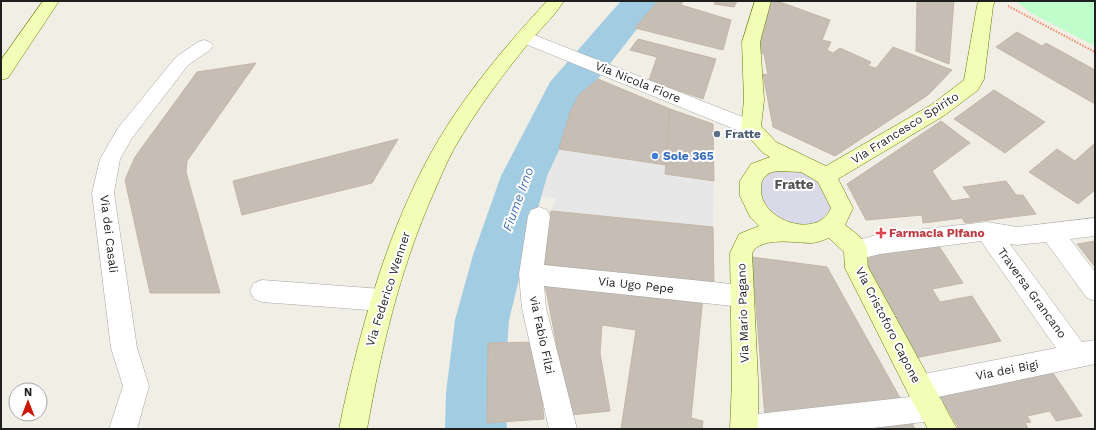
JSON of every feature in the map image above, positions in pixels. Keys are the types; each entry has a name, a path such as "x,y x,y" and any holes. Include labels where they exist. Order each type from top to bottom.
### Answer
{"main road":[{"path":"1,74 51,1"},
{"name":"Via Federico Wenner","path":"353,429 362,378 382,300 412,216 447,144 488,83 524,37 556,1"},
{"path":"763,1 751,42 754,100 751,128 769,147 826,176 842,208 839,218 831,227 819,233 804,234 788,232 775,226 764,218 752,204 748,188 751,179 757,171 765,166 776,162 802,164"},
{"name":"Via Francesco Spirito","path":"826,176 938,110 971,86 976,79 978,47 984,6 996,3"},
{"name":"Via Cristoforo Capone","path":"831,227 850,242 856,250 855,257 857,268 931,408"},
{"name":"Via Mario Pagano","path":"744,429 745,381 741,252 747,241 760,235 788,232"}],"street":[{"name":"Via Nicola Fiore","path":"524,37 751,128"},
{"name":"Via dei Casali","path":"124,429 136,386 124,348 103,193 110,159 125,133 182,61 204,46"},
{"name":"via Fabio Filzi","path":"539,216 531,274 534,308 563,429"},
{"path":"856,250 880,244 987,230 1017,236 1095,227"},
{"name":"Traversa Grancano","path":"987,230 1086,354"},
{"path":"1051,232 1095,290"},
{"name":"Via Ugo Pepe","path":"531,274 742,296"},
{"path":"262,291 382,300"},
{"name":"Via dei Bigi","path":"749,429 931,408 1086,354"}],"path":[{"path":"996,3 1095,52"}],"green space":[{"path":"1016,1 1095,1 1095,46 1031,13"}],"shaded area":[{"path":"559,149 666,165 665,174 714,181 713,227 551,211 556,198 531,196"},
{"path":"782,164 819,176 833,206 823,222 801,227 766,215 754,179"}],"building":[{"path":"658,1 683,1 681,5 731,20 723,50 635,28"},
{"path":"716,1 737,1 734,7 714,4"},
{"path":"771,1 777,1 830,20 822,40 831,42 827,50 833,53 840,48 871,62 868,66 876,68 893,47 952,70 928,95 835,156 773,127 763,74 768,75 764,54 759,52 758,34"},
{"path":"917,1 954,1 949,64 916,51"},
{"path":"1017,32 1042,46 1046,43 1095,70 1095,104 996,47"},
{"path":"638,39 716,59 703,99 649,80 657,57 630,50"},
{"path":"256,63 187,161 186,172 220,293 150,293 125,180 135,157 197,72"},
{"path":"598,79 670,109 666,165 559,149 571,110 580,94"},
{"path":"994,90 1045,122 1005,153 954,119"},
{"path":"670,109 713,124 714,181 665,174"},
{"path":"941,121 970,143 932,171 952,201 971,198 963,187 1006,181 1016,195 1023,195 1036,214 965,223 962,218 923,223 922,215 866,220 847,184"},
{"path":"398,139 372,183 242,215 233,181"},
{"path":"1095,143 1095,190 1078,204 1029,172 1057,149 1075,161"},
{"path":"551,211 713,227 714,287 543,264"},
{"path":"1095,241 1095,267 1077,244"},
{"path":"937,243 963,283 932,289 940,302 972,296 1001,341 915,358 859,257"},
{"path":"752,257 827,267 904,405 765,418"},
{"path":"544,279 703,297 691,418 703,421 702,429 621,429 636,330 602,325 600,353 610,411 570,415"},
{"path":"536,342 544,419 487,423 488,343"},
{"path":"1051,370 1082,416 1056,421 1050,411 1027,416 1031,422 1025,423 1028,428 1024,429 959,429 937,391"},
{"path":"909,416 915,429 853,429"}],"waterway":[{"name":"Fiume Irno","path":"476,429 475,393 482,320 499,255 524,176 565,92 641,1"}],"place":[{"name":"Fratte","path":"717,134"},
{"name":"Sole 365","path":"655,156"},
{"name":"Farmacia Pifano","path":"881,233"}],"district":[{"name":"Fratte","path":"794,184"}]}
